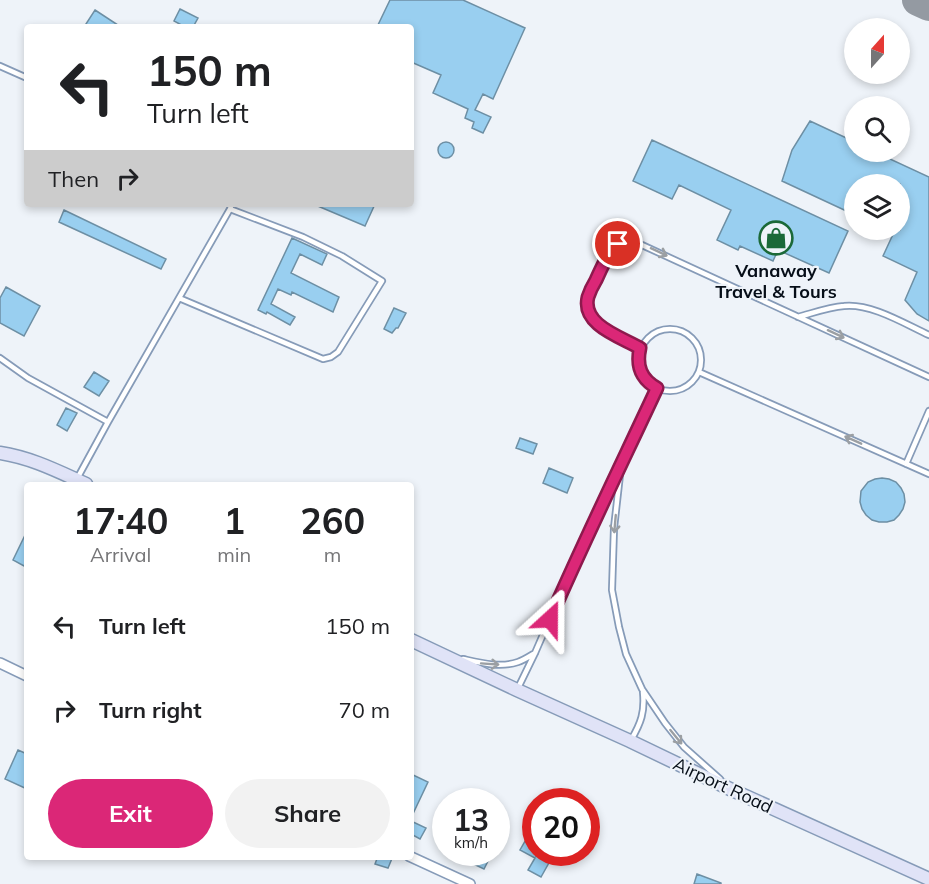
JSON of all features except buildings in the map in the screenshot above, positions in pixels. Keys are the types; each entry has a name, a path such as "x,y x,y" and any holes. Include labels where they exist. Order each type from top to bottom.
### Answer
{"street":[{"path":"0,453 32,460 81,482"},
{"name":"Airport Road","path":"414,641 929,879"},
{"path":"0,663 24,675"},
{"path":"414,858 470,884"}],"lane":[{"path":"0,66 24,77"},
{"path":"81,482 108,422 230,207"},
{"path":"179,298 323,359 338,352 382,281 342,256 233,207"},
{"path":"640,348 596,324 588,310 588,299 603,265 611,250 618,244 642,244 929,377"},
{"path":"798,317 844,306 860,306 929,335"},
{"path":"665,328 687,333 695,341 700,351 699,372 686,387 666,391 657,388 650,384 641,371 640,348 646,339 665,328"},
{"path":"0,358 28,378 108,422"},
{"path":"699,372 929,474"},
{"path":"517,690 578,554 657,388"},
{"path":"906,464 929,411"},
{"path":"621,466 614,528 612,590 626,654 642,689 665,723 684,747 732,790"},
{"path":"444,655 494,664 520,662 535,653"},
{"path":"630,741 640,726 643,716 642,689"}],"taxiway":[{"path":"918,0 929,5"}],"place":[{"name":"Vanaway Travel & Tours","path":"776,238"}],"route":[{"path":"550,619 578,554 657,388 650,384 641,371 640,348 596,324 588,310 588,299 592,288 611,250 618,244"}]}
